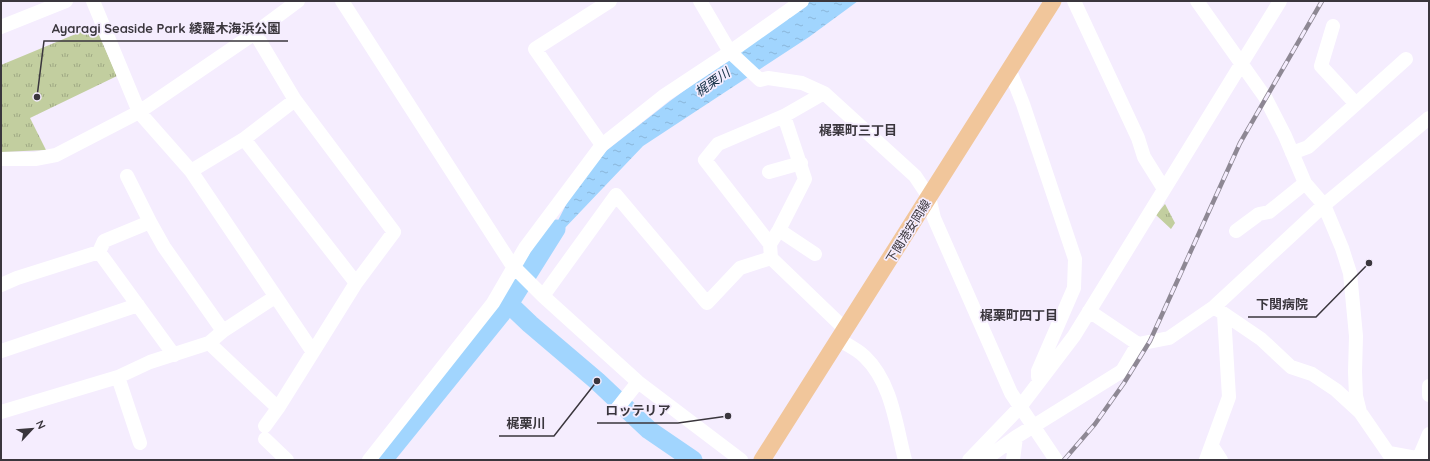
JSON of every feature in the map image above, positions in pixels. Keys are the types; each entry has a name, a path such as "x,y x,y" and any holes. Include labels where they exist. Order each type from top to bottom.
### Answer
{"main road":[{"name":"下関港安岡線","path":"762,460 843,335 1053,1"}],"street":[{"path":"1,26 66,1"},
{"path":"93,1 139,112 191,171 313,352"},
{"path":"1,159 35,159 56,156 139,112 255,33 298,1"},
{"path":"342,1 512,265 540,293 638,382 741,460"},
{"path":"602,145 535,49 610,1"},
{"path":"700,1 730,52 760,80 768,78 802,83 824,93 915,176 929,196 934,218 1001,370 1020,406 1056,460"},
{"path":"369,460 493,302 525,248 602,145 665,95 730,52 802,1"},
{"path":"1074,1 1138,138 1144,157 1164,189"},
{"path":"1197,1 1265,98 1305,183 1324,205 1350,273 1356,336 1356,396 1360,412"},
{"path":"969,460 1020,406 1074,336 1280,1"},
{"path":"1333,26 1321,66 1356,104"},
{"path":"255,33 295,100 394,232 356,283 278,408 265,432 287,460"},
{"path":"1292,153 1308,147 1406,60"},
{"path":"1010,71 1023,104 1075,259 1074,288 1038,371 1038,383"},
{"path":"824,93 784,116 718,144 706,160 770,244 771,258 865,357 878,374 889,396 905,460"},
{"path":"191,171 244,138 295,100"},
{"path":"770,244 779,230 805,179 801,163 784,116"},
{"path":"1089,311 1138,344 1169,338 1220,310 1324,205 1429,118"},
{"path":"244,138 356,283"},
{"path":"769,172 801,163"},
{"path":"127,176 164,247 222,331"},
{"path":"1236,231 1259,214 1269,212 1305,183"},
{"path":"540,293 616,195 707,303 740,268 771,258"},
{"path":"1,286 17,278 99,252 104,241 150,222"},
{"path":"779,230 815,254"},
{"path":"99,252 174,355"},
{"path":"1,412 118,377 150,362 209,343 222,331 275,297"},
{"path":"1,351 138,305"},
{"path":"1220,310 1261,339 1291,367 1312,374 1336,390 1360,412 1391,457 1421,460 1429,434"},
{"path":"1206,460 1229,397 1220,310"},
{"path":"209,343 278,408"},
{"path":"984,460 1016,437 1035,427 1122,371 1138,344"},
{"path":"118,377 140,443"},
{"path":"616,410 638,382"},
{"path":"1429,386 1429,395"},
{"path":"1014,460 1016,437"},
{"path":"1212,446 1221,460"}],"green space":[{"path":"95,26 117,76 30,118 46,150 1,152 1,65"},
{"path":"1165,204 1175,223 1171,229 1156,215"}],"water":[{"path":"807,1 858,1 809,37 643,146 542,252 572,193 606,151 670,101"}],"waterway":[{"path":"383,460 509,304 556,229"},
{"name":"梶栗川","path":"509,304 530,324 597,381 649,430 693,460"}],"railway":[{"path":"1064,460 1095,424 1124,383 1150,341 1240,143 1322,1"}],"place":[{"name":"Ayaragi Seaside Park 綾羅木海浜公園","path":"37,97"},
{"name":"下関病院","path":"1369,263"},
{"name":"梶栗川","path":"597,381"},
{"name":"ロッテリア","path":"728,416"}],"district":[{"name":"梶栗町三丁目","path":"858,130"},
{"name":"梶栗町四丁目","path":"1019,315"}]}
